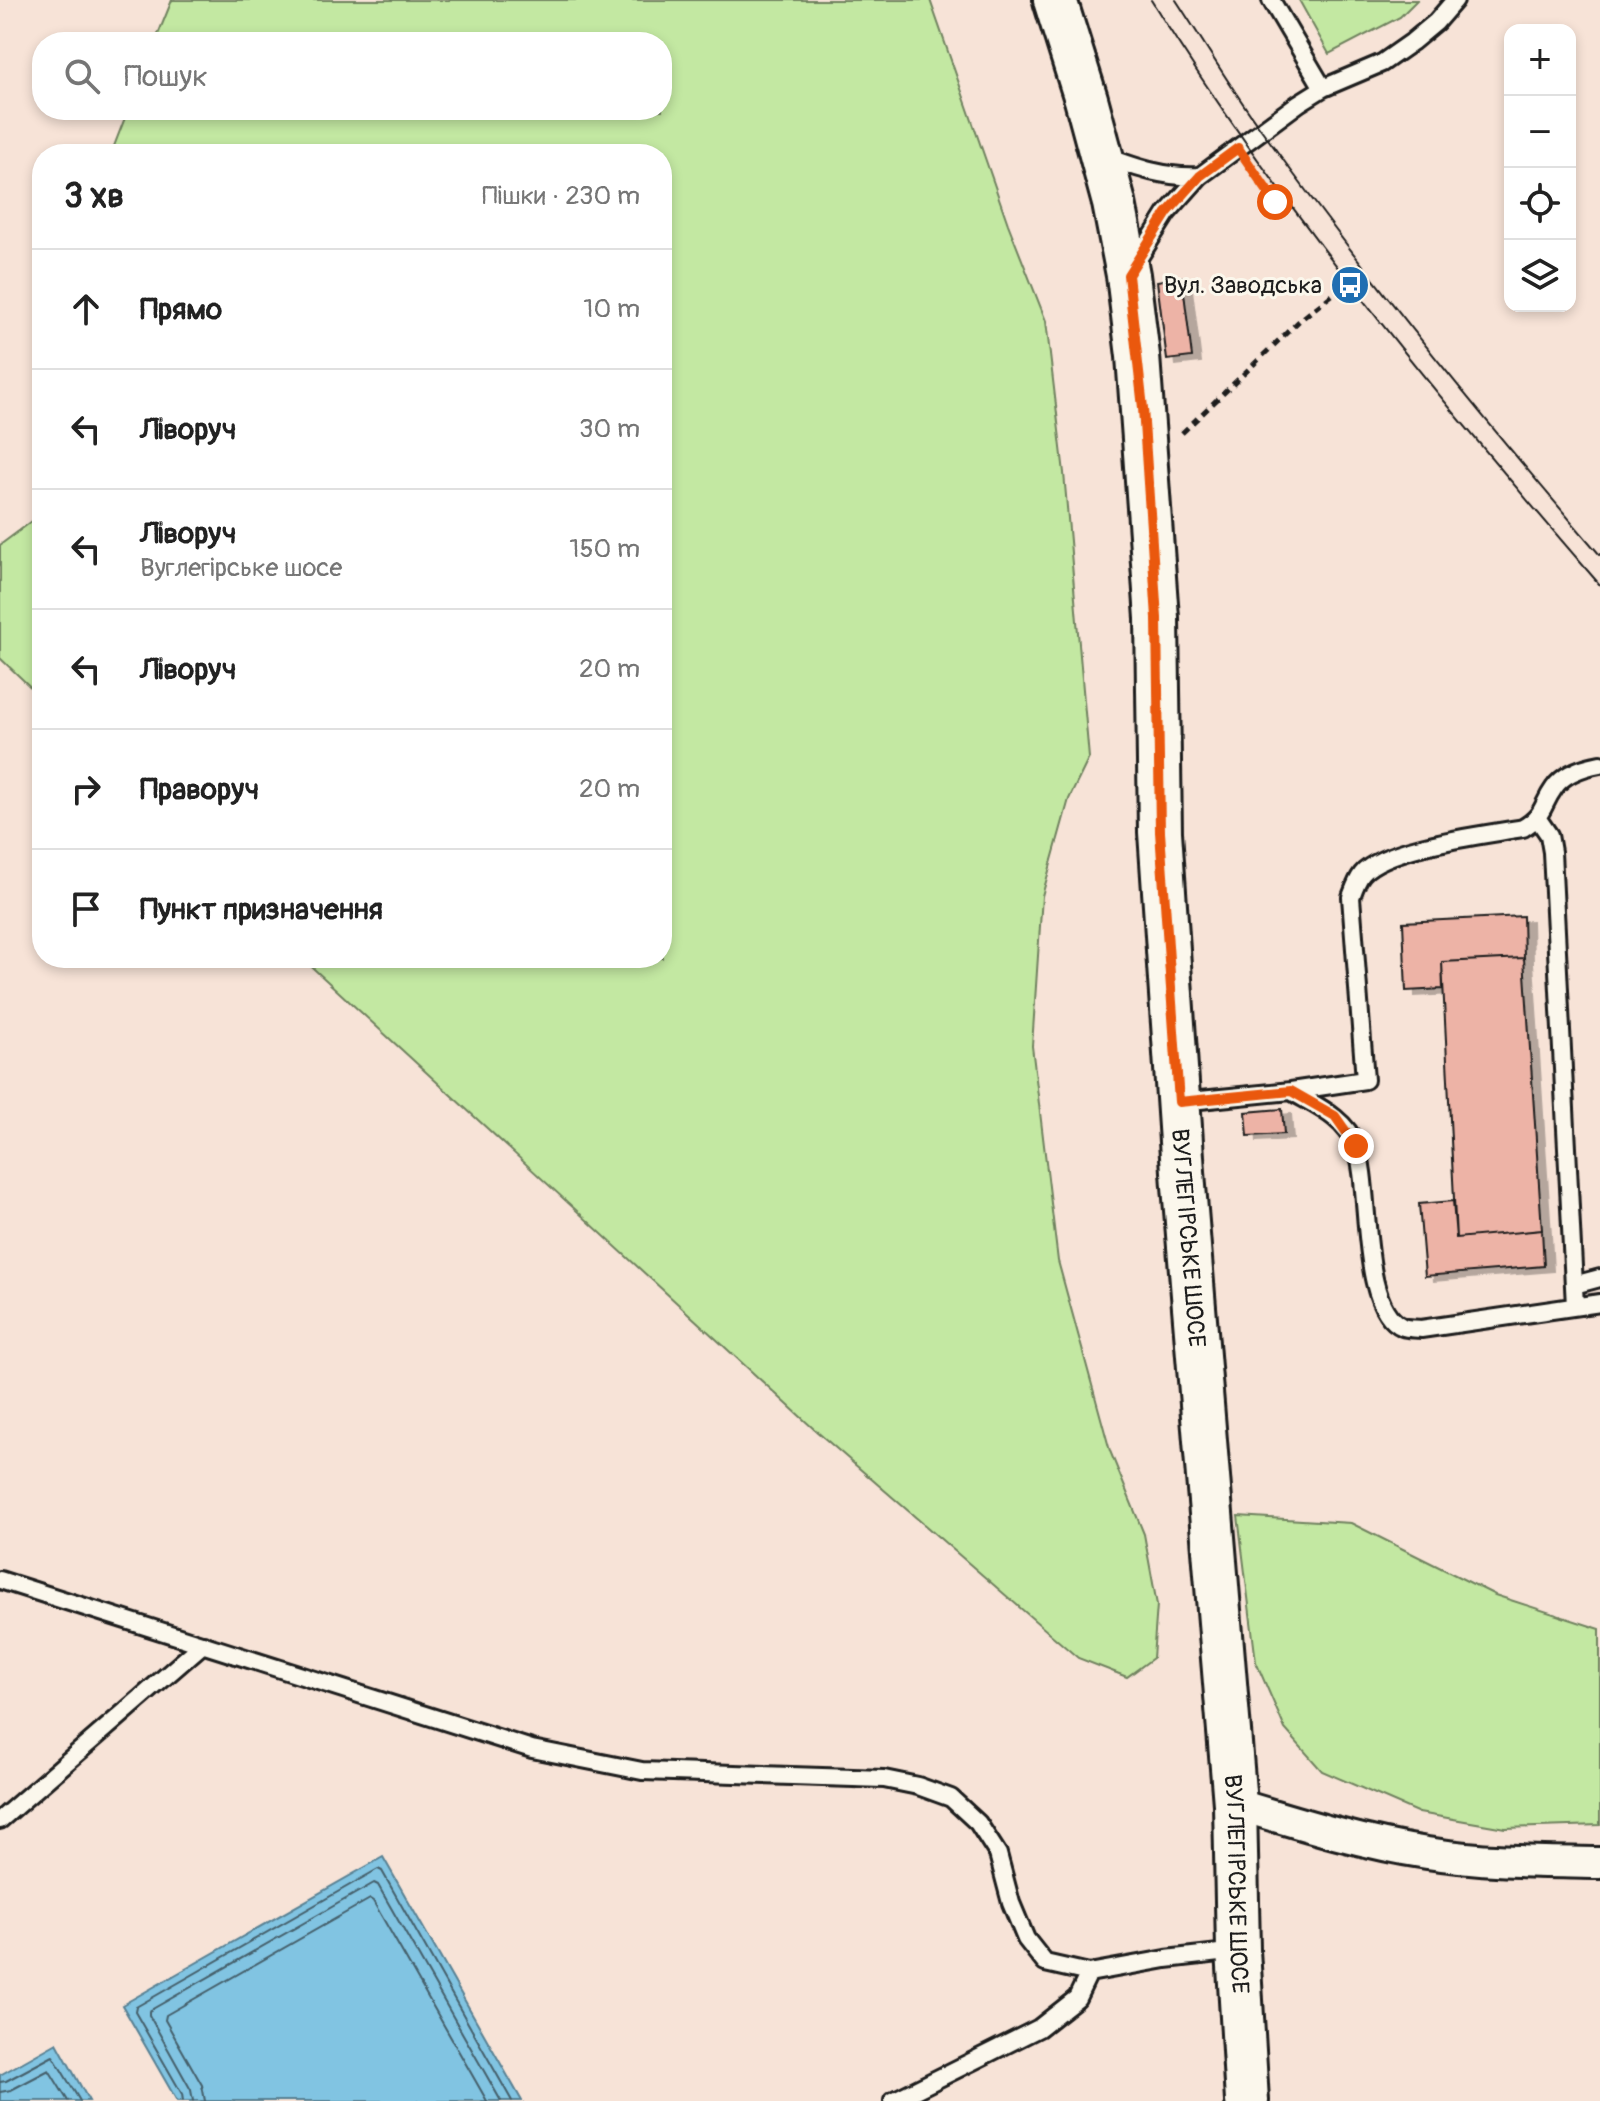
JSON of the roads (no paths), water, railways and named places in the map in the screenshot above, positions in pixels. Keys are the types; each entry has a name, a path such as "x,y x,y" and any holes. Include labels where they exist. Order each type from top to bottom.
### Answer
{"street":[{"name":"ВУГЛЕГІРСЬКЕ ШОСЕ","path":"1055,0 1102,155 1128,275 1138,356 1157,618 1160,832 1235,1804 1238,1950 1247,2101"},
{"path":"1235,1804 1325,1831 1427,1853 1530,1862 1600,1863"}],"lane":[{"path":"1271,0 1323,88"},
{"path":"1128,275 1167,213 1200,176 1323,88 1382,63 1436,22 1455,0"},
{"path":"1102,155 1147,172 1176,177 1200,176"},
{"path":"1179,1102 1365,1080 1351,897 1361,875 1374,864 1396,854 1523,828 1538,819 1554,787 1571,773 1600,764"},
{"path":"1538,819 1549,835 1552,852 1575,1306"},
{"path":"1291,1091 1335,1116 1356,1146 1374,1276 1380,1299 1389,1316 1403,1327 1421,1329 1600,1303"},
{"path":"1574,1285 1600,1278"},
{"path":"0,1580 532,1749 642,1771 884,1779 918,1786 951,1798 978,1823 998,1854 1011,1903 1026,1939 1045,1963 1089,1973 1238,1950"},
{"path":"0,1820 203,1644"},
{"path":"893,2101 1039,2028 1077,1998 1089,1973"}],"water":[{"path":"383,1857 522,2101 177,2101 122,2005"},
{"path":"57,2043 89,2101 0,2101 0,2075"}],"tram line":[{"path":"1151,0 1253,153 1364,301 1480,445 1600,585"},
{"path":"1176,0 1229,83 1343,240 1469,399 1600,555"}],"place":[{"name":"Вул. Заводська","path":"1350,285"}]}
